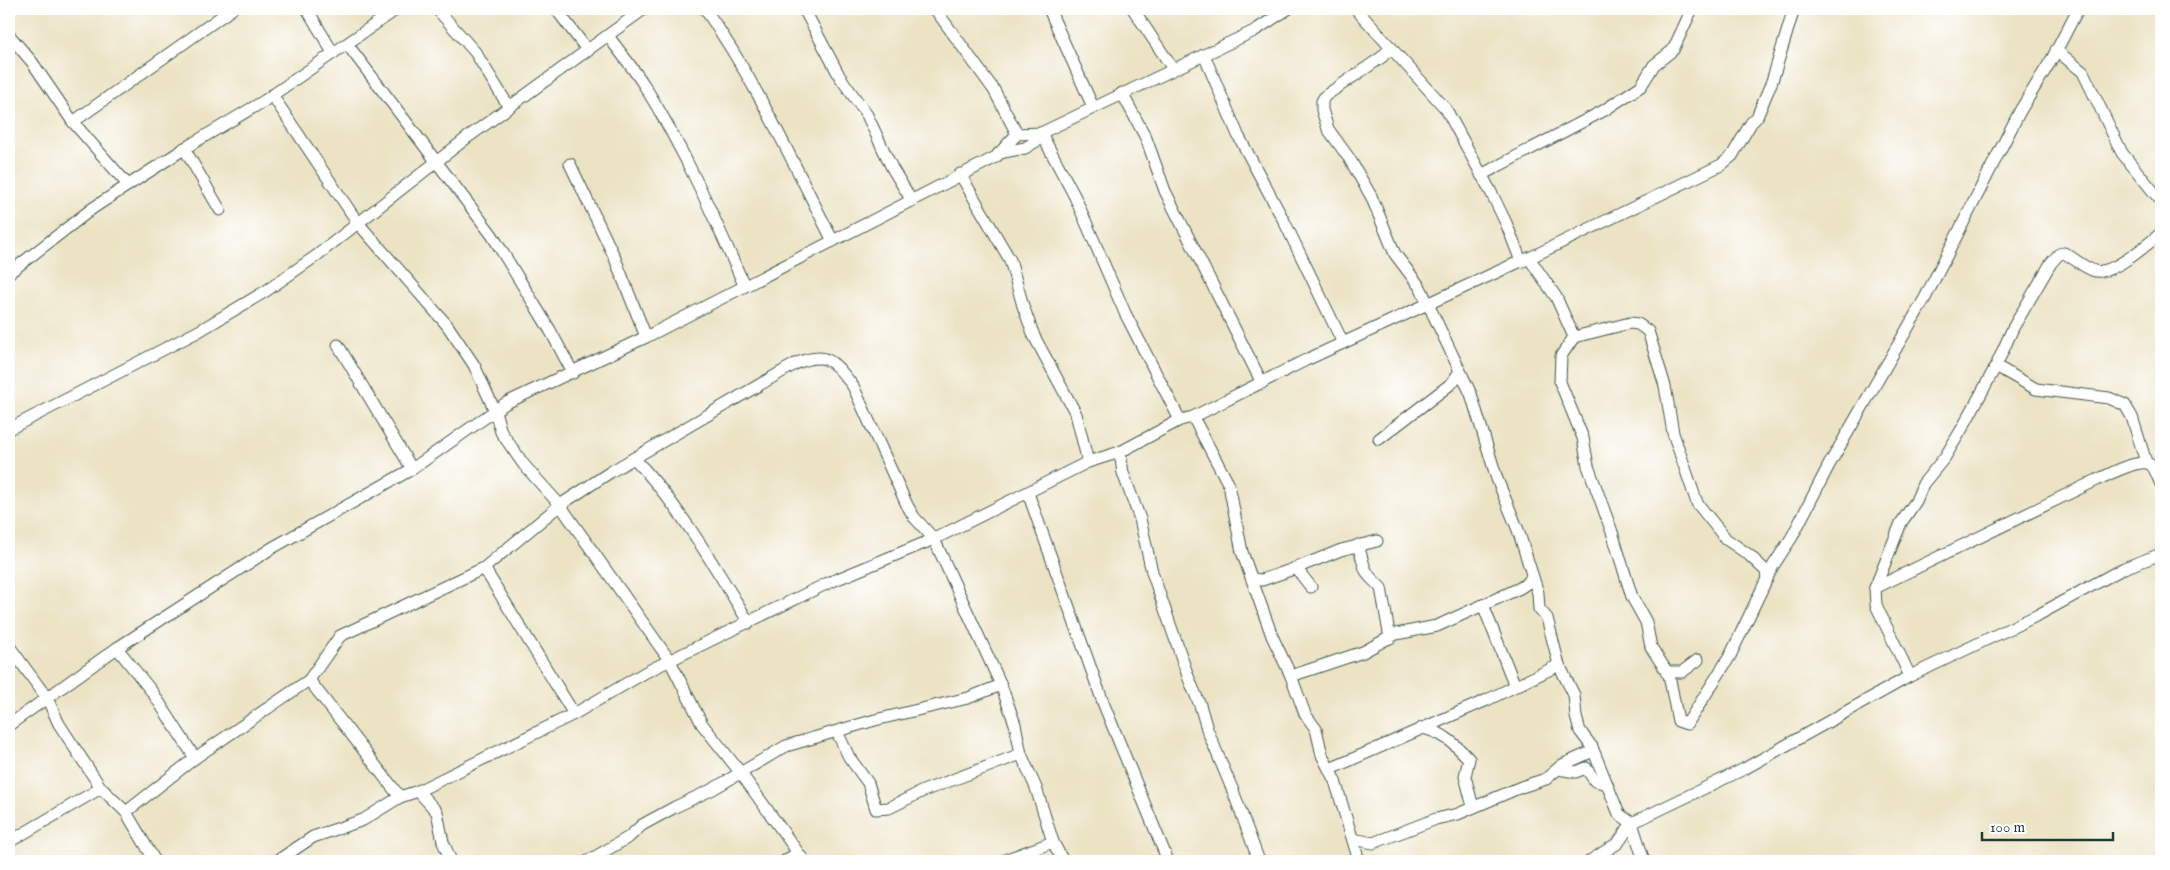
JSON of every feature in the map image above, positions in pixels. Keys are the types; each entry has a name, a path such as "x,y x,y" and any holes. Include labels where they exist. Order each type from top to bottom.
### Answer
{"street":[{"path":"73,122 232,9"},
{"path":"307,9 333,53"},
{"path":"9,273 93,208 184,148 272,95 397,9"},
{"path":"437,9 475,52 510,108"},
{"path":"556,9 588,51"},
{"path":"9,429 208,326 266,292 358,223 437,160 644,9"},
{"path":"705,9 777,129 832,241"},
{"path":"804,9 840,77 867,115 888,160 912,200"},
{"path":"935,9 989,83 1017,134"},
{"path":"1049,9 1093,106"},
{"path":"1134,9 1173,69"},
{"path":"9,725 117,648 272,548 412,469 506,403 646,337 1000,153 1025,148 1042,135 1093,106 1254,32 1288,9"},
{"path":"1356,9 1363,19 1380,33 1406,67 1446,109 1525,260 1556,297 1574,337"},
{"path":"1482,175 1603,111 1641,86 1654,65 1673,50 1692,9"},
{"path":"277,861 313,837 363,820 400,797 418,791 574,714 646,672 749,623 828,582 934,539 1088,462 1120,452 1180,420 1193,417 1344,343 1525,260 1722,165 1732,156 1751,123 1757,117 1772,81 1794,9"},
{"path":"1767,579 1766,571 1749,555 1726,539 1697,503 1673,433 1665,386 1648,331 1638,324 1630,323 1574,337 1561,356 1560,382 1583,438 1588,466 1612,532 1632,598 1646,622 1652,647 1669,675 1678,722 1687,724 1730,656 1767,579 1803,516 1828,465 1924,298 2020,111 2056,50 2074,11"},
{"path":"9,35 32,62 73,122 128,185"},
{"path":"608,36 643,83 678,144 707,199 744,285"},
{"path":"347,44 437,160 492,235 550,330 573,373"},
{"path":"1391,47 1382,57 1325,96 1322,101 1322,110 1328,129 1349,158 1371,196 1395,254 1420,287 1471,394 1497,479 1518,530 1538,593 1539,609 1547,618 1559,665 1574,695 1576,717 1580,731 1592,747 1619,814 1632,823 1644,861"},
{"path":"2056,50 2084,72 2122,153 2161,201"},
{"path":"1204,54 1238,135 1286,223 1344,343"},
{"path":"1122,93 1146,138 1165,191 1262,383"},
{"path":"272,95 358,223 447,324 474,365 495,411 501,432 524,465 560,505 670,661 702,724 740,772 801,857 785,861"},
{"path":"1017,134 1042,135"},
{"path":"1000,153 1017,134"},
{"path":"1042,135 1075,197 1125,313 1180,420"},
{"path":"184,148 220,210"},
{"path":"570,164 614,256 646,337"},
{"path":"960,174 1010,260 1034,336 1076,414 1088,462"},
{"path":"1910,676 1876,605 1875,588 1902,524 1916,501 1923,484 1945,457 1964,427 1996,366 2013,328 2051,262 2059,254 2064,253 2088,268 2100,271 2137,252 2161,233"},
{"path":"338,345 412,469"},
{"path":"126,812 195,758 309,680 340,636 484,568 560,505 670,435 794,364 811,357 819,357 827,360 840,370 852,386 907,505 914,517 934,539 1000,685 1015,724 1022,754 1036,788 1053,842 1063,861"},
{"path":"1996,366 2010,372 2026,385 2036,389 2109,398 2125,405 2132,417 2146,462 2152,466 2161,484"},
{"path":"1379,439 1442,392 1458,377 1460,371"},
{"path":"1193,417 1229,485 1242,552 1272,636 1292,676 1305,714 1316,730 1322,755 1330,769 1347,829 1353,838 1358,861"},
{"path":"1120,452 1123,474 1140,519 1152,572 1189,679 1200,705 1206,729 1233,791 1259,861"},
{"path":"634,458 660,486 694,534 749,623"},
{"path":"1875,588 2102,477 2146,462"},
{"path":"1028,493 1104,705 1168,861"},
{"path":"1252,579 1262,580 1358,545 1377,541"},
{"path":"1358,545 1365,569 1370,578 1381,588 1390,638"},
{"path":"1590,861 1618,843 1632,823 1744,769 1910,676 2038,615 2124,568 2161,554"},
{"path":"484,568 574,714"},
{"path":"1296,568 1310,587"},
{"path":"1292,676 1363,652 1403,632 1437,626 1520,588 1529,582 1532,575"},
{"path":"1483,605 1515,686"},
{"path":"9,646 47,698 59,724 102,788 126,812 152,860"},
{"path":"117,648 154,693 195,758"},
{"path":"1666,672 1682,672 1698,660"},
{"path":"1330,769 1559,665"},
{"path":"309,680 400,797"},
{"path":"588,861 629,837 642,825 675,806 713,790 786,746 875,720 968,698 1000,685"},
{"path":"1422,728 1434,730 1454,742 1469,759 1465,776 1473,807"},
{"path":"837,732 848,757 868,783 876,809 889,808 923,791 1022,754"},
{"path":"1353,838 1374,843 1436,819 1458,814 1532,782 1546,779 1558,769 1591,752 1592,747"},
{"path":"1558,769 1576,772 1586,768 1595,781 1607,784"},
{"path":"9,842 102,788"},
{"path":"418,791 437,812 443,842 450,861"},
{"path":"1002,861 1053,842"}]}
